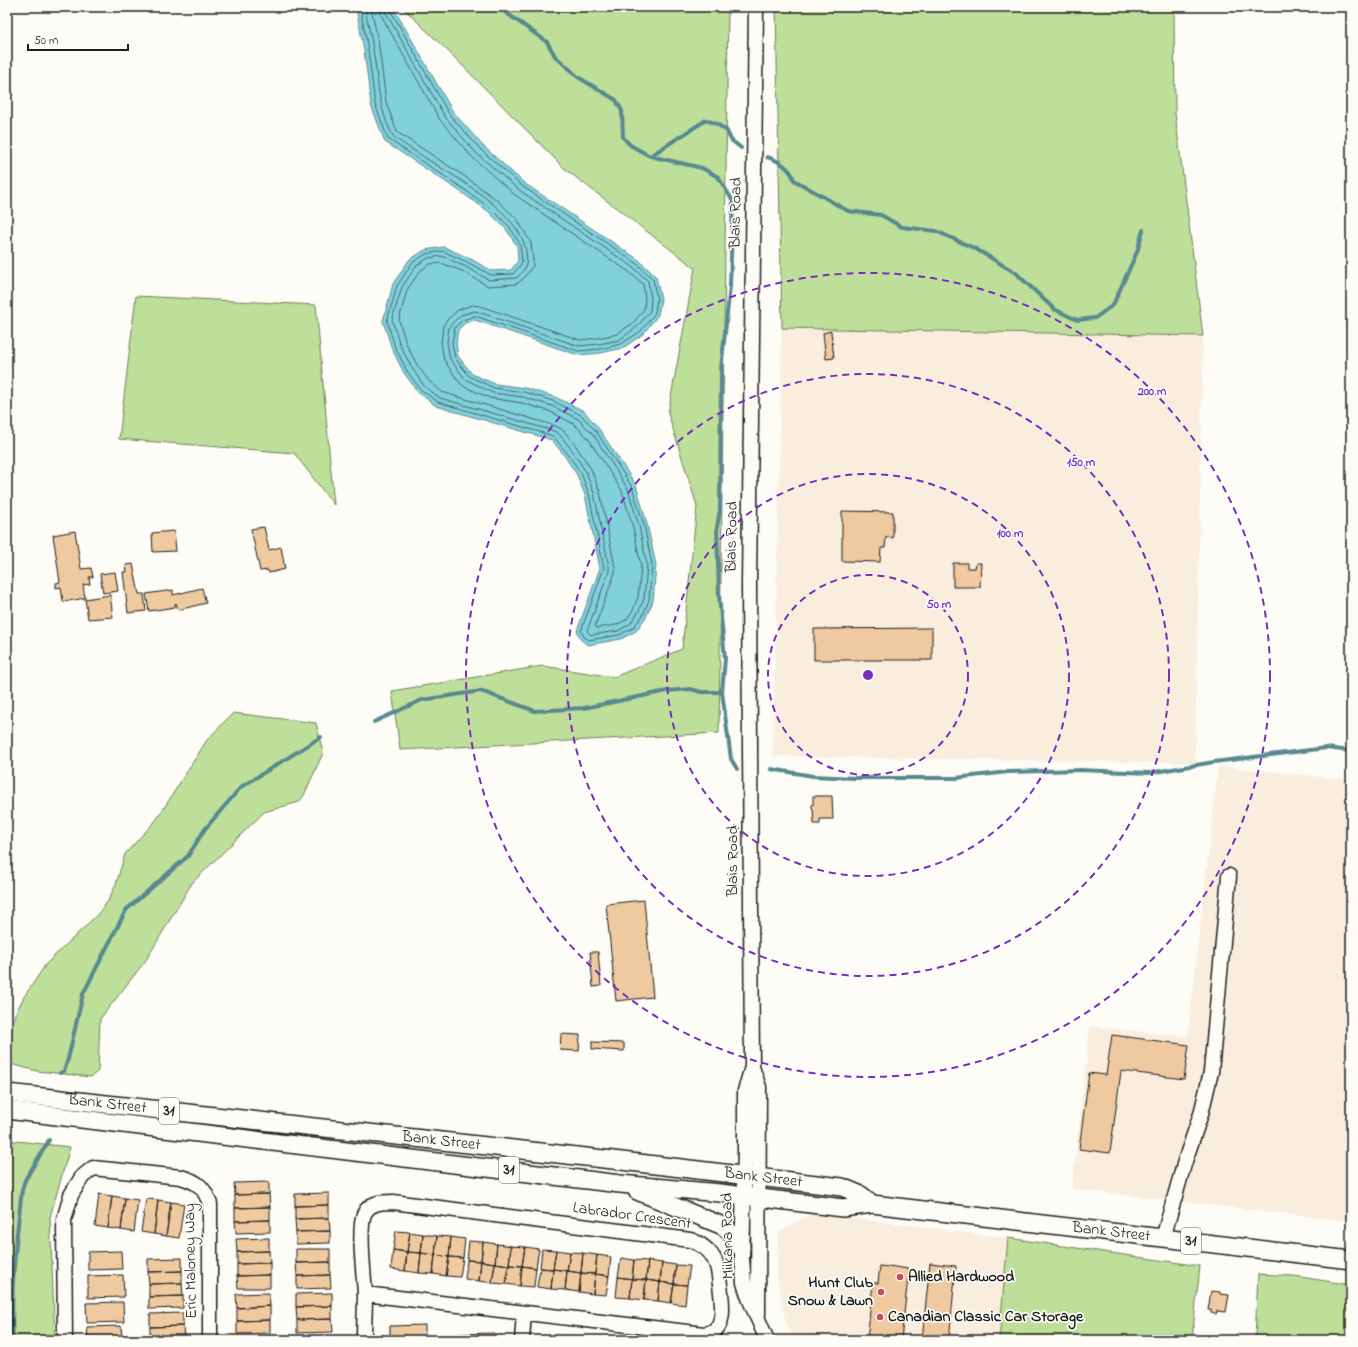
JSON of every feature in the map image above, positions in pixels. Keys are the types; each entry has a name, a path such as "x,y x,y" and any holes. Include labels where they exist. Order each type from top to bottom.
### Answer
{"main road":[{"name":"Bank Street","path":"7,1092 842,1187 861,1195 872,1204"},
{"name":"Bank Street","path":"7,1110 620,1184 843,1208 872,1204 1351,1260"},
{"path":"620,1184 723,1226 732,1234 742,1248"}],"street":[{"name":"Blais Road","path":"751,1176 760,1087 752,1067 749,584 756,7"},
{"path":"1163,1238 1185,1161 1201,1114 1211,1072 1229,876"},
{"name":"Eric Maloney Way","path":"65,1340 64,1220 71,1195 82,1177 94,1168 181,1177 198,1184 206,1193 210,1204 210,1340"},
{"name":"Miikana Road","path":"751,1176 751,1197 759,1300 758,1317"},
{"name":"Miikana Road","path":"751,1197 742,1248 744,1283 767,1340"},
{"name":"Labrador Crescent","path":"381,1202 393,1202 698,1242 715,1261 723,1315 717,1327 709,1333 704,1334 364,1294 361,1228 364,1214 371,1205 381,1202"},
{"path":"364,1294 364,1340"},
{"path":"522,1340 524,1313"}],"shaded area":[{"path":"782,328 1203,336 1195,763 773,756"},
{"path":"1218,766 1351,780 1351,1221 1072,1189 1090,1026 1188,1037"},
{"path":"812,1213 1008,1238 999,1340 794,1340 785,1320 777,1274 778,1233"}],"green space":[{"path":"402,7 728,7 719,733 400,750 392,691 543,666 614,677 682,649 697,506 668,413 695,268 565,169 451,54"},
{"path":"776,7 1174,7 1175,113 1203,336 782,328"},
{"path":"136,296 316,305 334,505 294,453 119,439"},
{"path":"233,713 316,723 323,753 304,795 299,802 264,812 192,883 146,960 100,1019 98,1071 91,1077 37,1071 7,1063 7,1047 15,1014 24,997 46,964 97,915 108,901 116,884 125,854 157,819 207,740"},
{"path":"7,1140 70,1147 50,1217 55,1340 7,1340"},
{"path":"1008,1238 1200,1266 1192,1340 999,1340"},
{"path":"1258,1274 1294,1276 1351,1285 1351,1340 1255,1340"}],"water":[{"path":"356,7 393,7 453,112 483,146 524,183 639,260 656,277 661,299 658,315 643,334 623,348 601,353 578,355 475,320 465,323 458,330 456,343 458,356 472,374 495,384 525,388 555,397 584,411 599,429 636,485 647,524 656,565 653,601 646,617 636,631 621,639 588,645 581,640 577,631 600,568 585,495 577,475 564,455 552,440 436,406 418,392 404,373 392,349 383,321 393,284 409,260 425,250 444,247 469,258 492,271 511,270 518,261 517,246 506,229 488,211 385,142 371,105 364,50"}],"building":[{"path":"831,331 834,358 826,359 823,333"},
{"path":"842,511 893,512 893,538 886,537 885,548 881,548 880,562 842,561"},
{"path":"264,527 269,550 281,547 285,569 269,573 268,570 260,571 251,529"},
{"path":"75,531 81,569 91,568 93,577 89,577 90,584 83,585 85,598 63,602 61,587 56,588 56,583 60,582 53,535"},
{"path":"174,531 176,551 153,552 152,533"},
{"path":"953,563 967,563 967,568 975,568 976,563 981,563 980,587 953,587"},
{"path":"133,564 139,594 144,594 146,611 128,613 123,572 127,572 126,565"},
{"path":"115,572 118,591 103,593 100,574"},
{"path":"202,588 206,603 178,610 176,603 175,607 149,611 146,594 173,590 173,595"},
{"path":"110,595 113,617 88,619 85,599"},
{"path":"932,628 932,660 814,660 814,629"},
{"path":"813,796 832,796 833,819 820,819 820,824 814,824 812,808"},
{"path":"644,900 653,997 616,1001 606,904"},
{"path":"590,952 598,952 601,986 593,987"},
{"path":"561,1034 580,1035 579,1051 560,1050"},
{"path":"1112,1035 1189,1045 1184,1079 1121,1071 1110,1153 1079,1149 1089,1073 1106,1075"},
{"path":"592,1042 624,1043 624,1051 592,1049"},
{"path":"269,1182 269,1194 235,1195 234,1183"},
{"path":"329,1193 329,1205 295,1206 295,1194"},
{"path":"99,1194 112,1196 108,1228 95,1226"},
{"path":"269,1194 270,1207 235,1208 235,1195"},
{"path":"112,1196 125,1198 121,1230 108,1228"},
{"path":"125,1198 138,1200 134,1232 121,1230"},
{"path":"146,1199 158,1200 154,1234 141,1232"},
{"path":"158,1200 171,1202 166,1236 154,1234"},
{"path":"171,1202 184,1204 179,1238 166,1236"},
{"path":"329,1205 329,1218 295,1219 295,1206"},
{"path":"270,1207 270,1220 235,1221 235,1208"},
{"path":"329,1218 330,1231 296,1232 295,1219"},
{"path":"270,1220 270,1232 236,1233 235,1221"},
{"path":"330,1231 330,1243 296,1244 296,1232"},
{"path":"396,1231 410,1232 407,1252 393,1250"},
{"path":"410,1232 423,1234 421,1253 407,1252"},
{"path":"423,1234 437,1236 435,1255 421,1253"},
{"path":"437,1236 451,1237 449,1257 435,1255"},
{"path":"451,1237 465,1239 463,1258 449,1257"},
{"path":"269,1238 269,1251 237,1252 236,1239"},
{"path":"469,1241 483,1242 481,1261 467,1260"},
{"path":"483,1242 497,1244 495,1263 481,1261"},
{"path":"497,1244 511,1246 509,1265 495,1263"},
{"path":"511,1246 525,1247 522,1266 509,1265"},
{"path":"525,1247 539,1249 536,1268 522,1266"},
{"path":"296,1249 330,1249 330,1262 296,1263"},
{"path":"542,1249 556,1250 553,1269 540,1268"},
{"path":"393,1250 407,1252 405,1271 391,1269"},
{"path":"556,1250 570,1252 567,1271 553,1269"},
{"path":"121,1251 122,1269 88,1270 88,1252"},
{"path":"269,1251 270,1263 237,1264 237,1252"},
{"path":"407,1252 421,1253 419,1273 405,1271"},
{"path":"570,1252 583,1253 581,1273 567,1271"},
{"path":"421,1253 435,1255 433,1274 419,1273"},
{"path":"583,1253 597,1255 595,1274 581,1273"},
{"path":"435,1255 449,1257 446,1276 433,1274"},
{"path":"597,1255 611,1257 609,1276 595,1274"},
{"path":"449,1257 463,1258 460,1277 446,1276"},
{"path":"182,1258 182,1271 148,1272 148,1259"},
{"path":"621,1258 634,1260 632,1279 618,1277"},
{"path":"467,1260 481,1261 479,1281 465,1279"},
{"path":"634,1260 648,1261 646,1280 632,1279"},
{"path":"481,1261 495,1263 492,1283 479,1281"},
{"path":"648,1261 662,1263 660,1282 646,1280"},
{"path":"330,1262 330,1275 297,1276 296,1263"},
{"path":"270,1263 270,1275 237,1276 237,1264"},
{"path":"495,1263 509,1265 506,1284 492,1283"},
{"path":"662,1263 676,1265 674,1284 660,1282"},
{"path":"930,1263 956,1266 949,1340 922,1340"},
{"path":"509,1265 522,1266 520,1286 506,1284"},
{"path":"676,1265 690,1266 687,1285 674,1284"},
{"path":"522,1266 536,1268 534,1287 520,1286"},
{"path":"880,1266 909,1269 901,1340 867,1340 873,1283 878,1283"},
{"path":"540,1268 553,1269 551,1289 537,1287"},
{"path":"553,1269 567,1271 565,1290 551,1289"},
{"path":"182,1271 182,1283 149,1284 148,1272"},
{"path":"567,1271 581,1273 579,1292 565,1290"},
{"path":"581,1273 595,1274 593,1294 579,1292"},
{"path":"595,1274 609,1276 606,1295 593,1294"},
{"path":"123,1275 124,1297 88,1298 88,1276"},
{"path":"270,1275 270,1288 238,1288 237,1276"},
{"path":"330,1275 331,1288 297,1289 297,1276"},
{"path":"618,1277 632,1279 630,1298 616,1297"},
{"path":"632,1279 646,1280 644,1300 630,1298"},
{"path":"646,1280 660,1282 658,1301 644,1300"},
{"path":"660,1282 674,1284 671,1303 658,1301"},
{"path":"182,1283 183,1296 149,1297 149,1284"},
{"path":"674,1284 687,1285 685,1305 671,1303"},
{"path":"1211,1291 1229,1295 1226,1312 1217,1311 1216,1314 1211,1313 1211,1310 1208,1310"},
{"path":"269,1293 270,1306 237,1308 236,1294"},
{"path":"332,1293 332,1306 296,1307 296,1294"},
{"path":"183,1296 183,1308 149,1309 149,1297"},
{"path":"123,1302 124,1322 87,1323 86,1303"},
{"path":"270,1306 270,1320 237,1321 237,1308"},
{"path":"332,1306 332,1319 297,1320 296,1307"},
{"path":"183,1313 183,1326 150,1327 150,1314"},
{"path":"332,1319 333,1332 297,1333 297,1320"},
{"path":"270,1320 270,1333 237,1334 237,1321"},
{"path":"425,1325 425,1337 390,1338 390,1326"},
{"path":"121,1326 122,1340 88,1340 87,1327"},
{"path":"183,1326 184,1339 150,1340 150,1327"},
{"path":"494,1333 494,1340 458,1340 458,1334"},
{"path":"332,1337 332,1340 302,1340 302,1338"},
{"path":"425,1337 425,1340 390,1340 390,1338"},
{"path":"271,1338 271,1340 238,1340 238,1339"},
{"path":"184,1339 184,1340 150,1340"}],"waterway":[{"path":"498,7 547,42 555,56 578,77 616,100 622,111 623,137 630,145 650,156 702,168 718,177 733,201 730,286 721,369 720,510 717,527 719,596 725,659 722,692 731,759 737,769"},
{"path":"650,156 706,120 717,124 727,131 731,140 741,148"},
{"path":"767,157 784,165 794,180 848,211 881,215 902,227 936,231 976,249 1016,273 1054,309 1077,320 1095,318 1113,305 1137,252 1143,230"},
{"path":"374,722 422,700 481,691 535,711 584,708 667,691 691,689 701,692 722,692"},
{"path":"60,1073 64,1071 68,1059 83,994 126,910 188,856 205,829 241,787 321,737"},
{"path":"771,769 813,776 855,778 956,778 1008,772 1080,770 1149,773 1214,762 1326,748 1351,751"},
{"path":"13,1340 13,1283 22,1190 25,1180 49,1140"}],"place":[{"name":"Allied Hardwood","path":"900,1277"},
{"name":"Hunt Club Snow & Lawn","path":"881,1292"},
{"name":"Canadian Classic Car Storage","path":"880,1317"}]}
